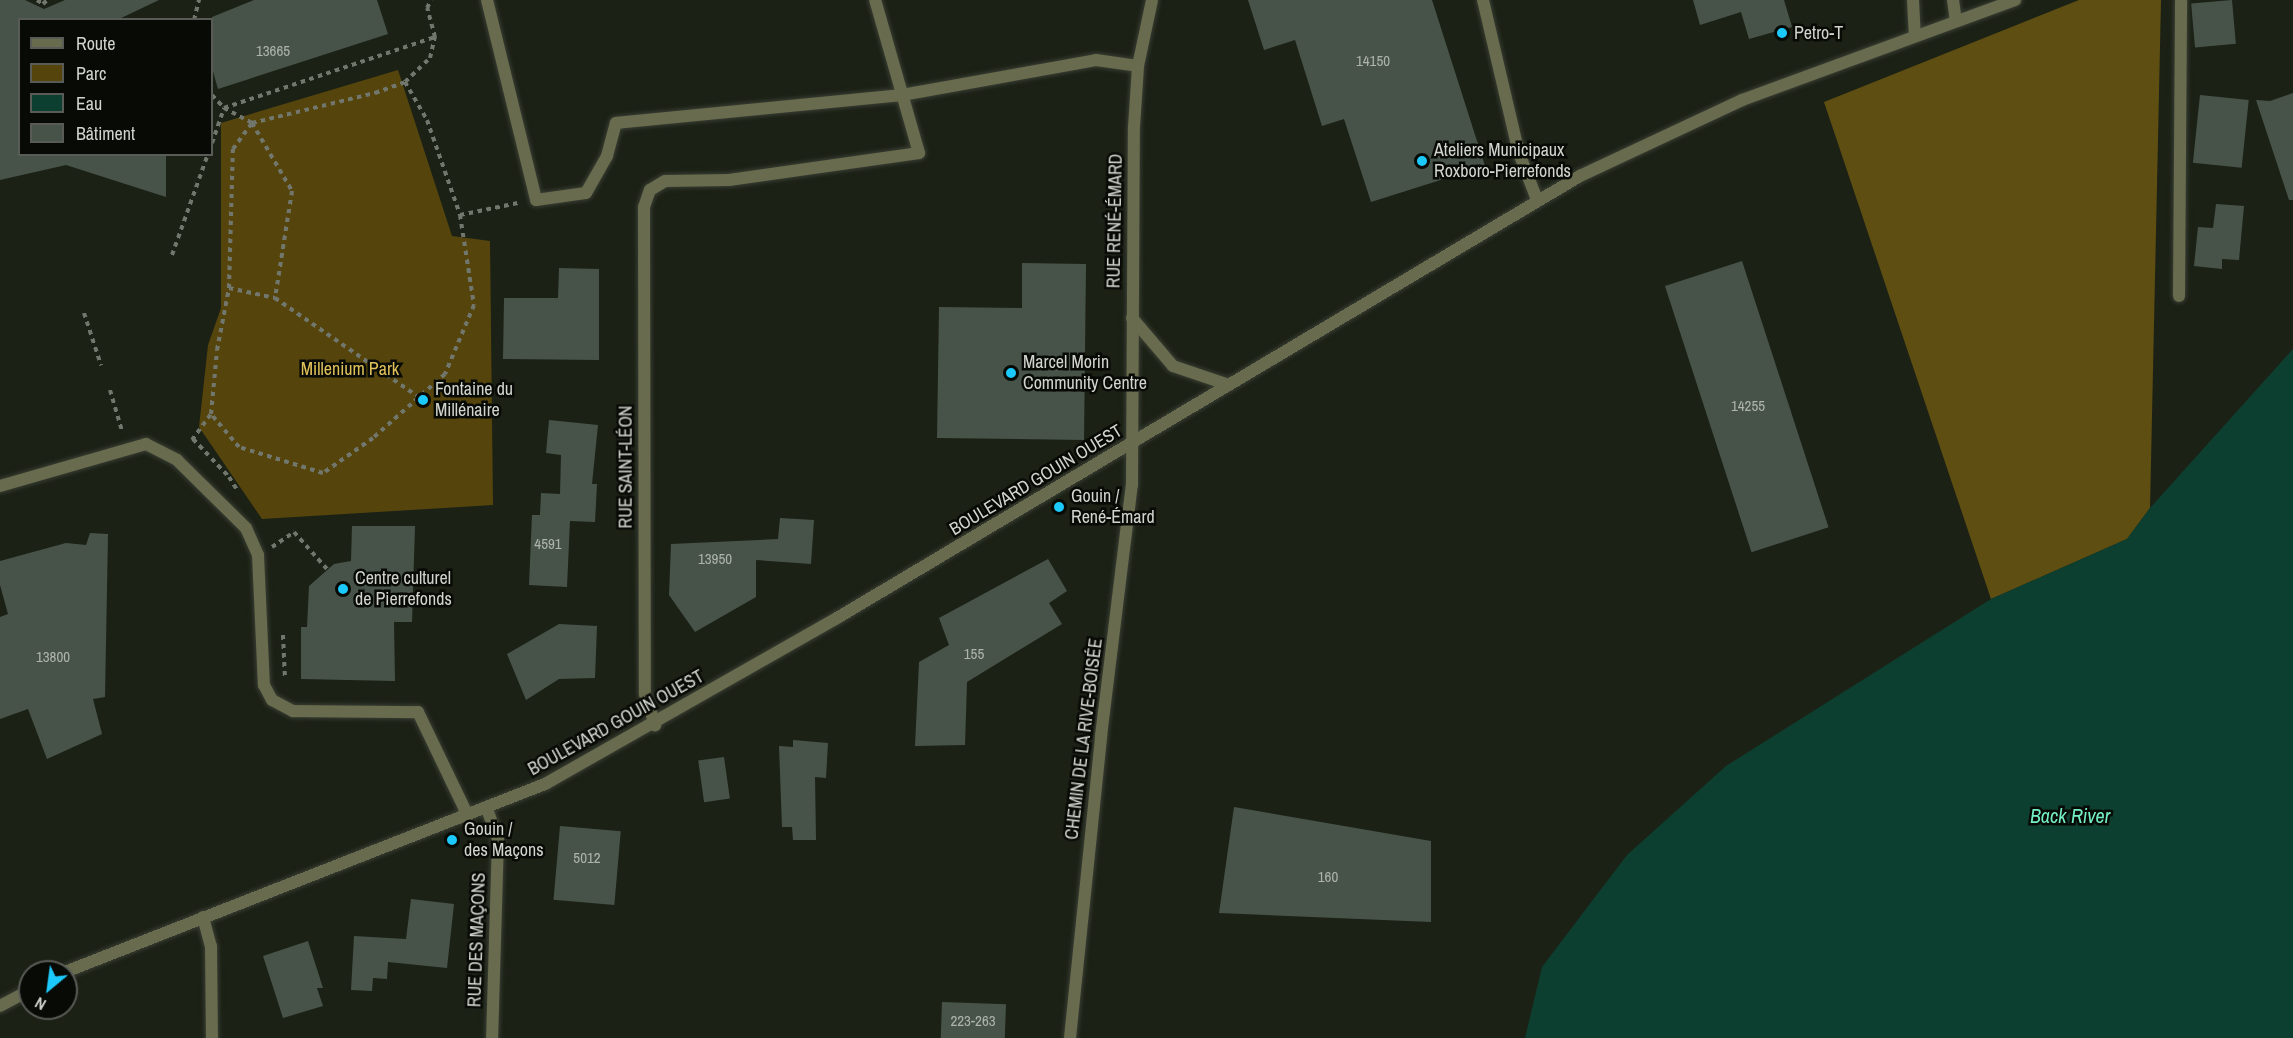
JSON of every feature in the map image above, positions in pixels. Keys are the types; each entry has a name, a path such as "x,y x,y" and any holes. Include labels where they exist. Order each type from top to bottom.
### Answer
{"street":[{"path":"487,0 536,200 586,193 607,156 616,123 902,95 1096,60 1138,66"},
{"path":"875,0 902,95"},
{"name":"RUE RENÉ-ÉMARD","path":"1132,444 1133,161 1138,66 1152,0"},
{"path":"1483,0 1519,153 1537,200"},
{"path":"1913,0 1915,35"},
{"path":"1953,0 1956,21"},
{"name":"BOULEVARD GOUIN OUEST","path":"78,967 487,809 545,784 655,724 1132,444 1537,200 1698,118 1915,35 2015,0"},
{"path":"2179,296 2181,0"},
{"name":"RUE SAINT-LÉON","path":"655,724 645,694 644,207 650,190 665,181 729,180 919,153 902,95"},
{"path":"1132,318 1173,366 1229,385"},
{"path":"0,486 146,444 177,460 246,528 258,555 264,685 272,700 293,711 418,712 468,816"},
{"name":"CHEMIN DE LA RIVE-BOISÉE","path":"1070,1038 1101,736 1126,546 1132,444"},
{"name":"RUE DES MAÇONS","path":"487,809 498,839 492,1038"},
{"path":"203,917 211,946 212,1038"},
{"path":"0,1006 18,996"}],"path":[{"path":"37,0 44,4 46,0"},
{"path":"194,18 199,0"},
{"path":"177,460 211,414 217,350 229,288 233,149 252,123 375,93 405,81 430,58 435,37 427,8 431,0"},
{"path":"224,108 435,37"},
{"path":"211,414 239,447 323,473 420,398 445,374 474,305 460,214 427,120 405,81"},
{"path":"213,96 224,108 252,123 292,191 275,298"},
{"path":"213,140 224,108"},
{"path":"172,255 207,156"},
{"path":"460,214 498,207"},
{"path":"229,288 275,298 420,398"},
{"path":"84,313 101,365"},
{"path":"110,390 122,432"},
{"path":"264,552 294,532 327,569"}],"green space":[{"name":"Millenium Park","path":"398,70 452,236 490,241 493,505 262,519 199,427 208,345 221,308 221,123"}],"shaded area":[{"path":"2079,0 2161,0 2150,508 2127,539 1991,599 1824,102"}],"water":[{"name":"Back River","path":"2293,349 2293,1038 1525,1038 1542,967 1627,855 1726,766 1991,599 2127,539 2150,508"}],"building":[{"path":"0,0 25,0 44,9 65,0 159,0 121,18 18,18 18,156 166,156 166,197 66,165 0,180"},
{"path":"254,0 377,0 388,34 218,89 213,72 212,17"},
{"path":"1248,0 1432,0 1485,166 1371,202 1344,119 1322,126 1295,40 1264,50"},
{"path":"1693,0 1784,0 1792,27 1749,39 1741,12 1700,25"},
{"path":"2232,0 2236,44 2195,47 2191,4"},
{"path":"2293,93 2293,200 2289,200 2256,100 2270,101"},
{"path":"2200,95 2249,100 2242,168 2193,163"},
{"path":"2216,204 2244,206 2239,260 2222,259 2222,269 2194,266 2198,227 2213,228"},
{"path":"1742,261 1829,527 1751,552 1665,286"},
{"name":"Marcel Morin Community Centre","path":"1022,263 1086,264 1084,440 937,438 939,307 1022,308"},
{"path":"559,268 599,269 599,360 503,359 504,298 558,298"},
{"path":"549,420 598,425 592,484 597,484 595,522 570,521 567,587 529,585 532,515 540,515 541,493 560,494 561,455 546,453"},
{"path":"780,518 814,520 811,564 756,560 756,597 695,632 669,595 671,544 778,539"},
{"path":"352,526 415,526 412,622 394,622 395,681 301,679 301,627 307,627 309,586 334,564 351,561"},
{"path":"90,533 108,534 105,697 93,699 102,734 47,759 28,709 0,719 0,617 8,614 0,585 0,561 66,543 86,545"},
{"path":"1048,559 1067,591 1049,603 1062,624 967,682 965,745 915,746 919,662 949,645 939,618"},
{"path":"559,624 597,626 595,678 559,679 526,700 507,654"},
{"path":"793,740 828,743 826,778 815,777 816,840 793,840 792,827 782,827 779,746 793,747"},
{"path":"724,757 730,799 704,802 698,761"},
{"path":"1234,807 1431,841 1431,922 1219,913"},
{"path":"560,826 621,831 614,905 554,900"},
{"path":"411,899 454,904 447,968 388,962 387,979 373,978 372,991 351,990 354,936 406,939"},
{"path":"308,941 323,988 317,988 323,1006 283,1018 263,956"},
{"path":"942,1002 1006,1004 1005,1038 941,1038"}],"place":[{"name":"Petro-T","path":"1782,33"},
{"name":"Ateliers Municipaux Roxboro-Pierrefonds","path":"1422,161"},
{"name":"Marcel Morin Community Centre","path":"1011,373"},
{"name":"Fontaine du Millénaire","path":"423,400"},
{"name":"Gouin / René-Émard","path":"1059,507"},
{"name":"Centre culturel de Pierrefonds","path":"343,589"},
{"name":"Gouin / des Maçons","path":"452,840"}]}
